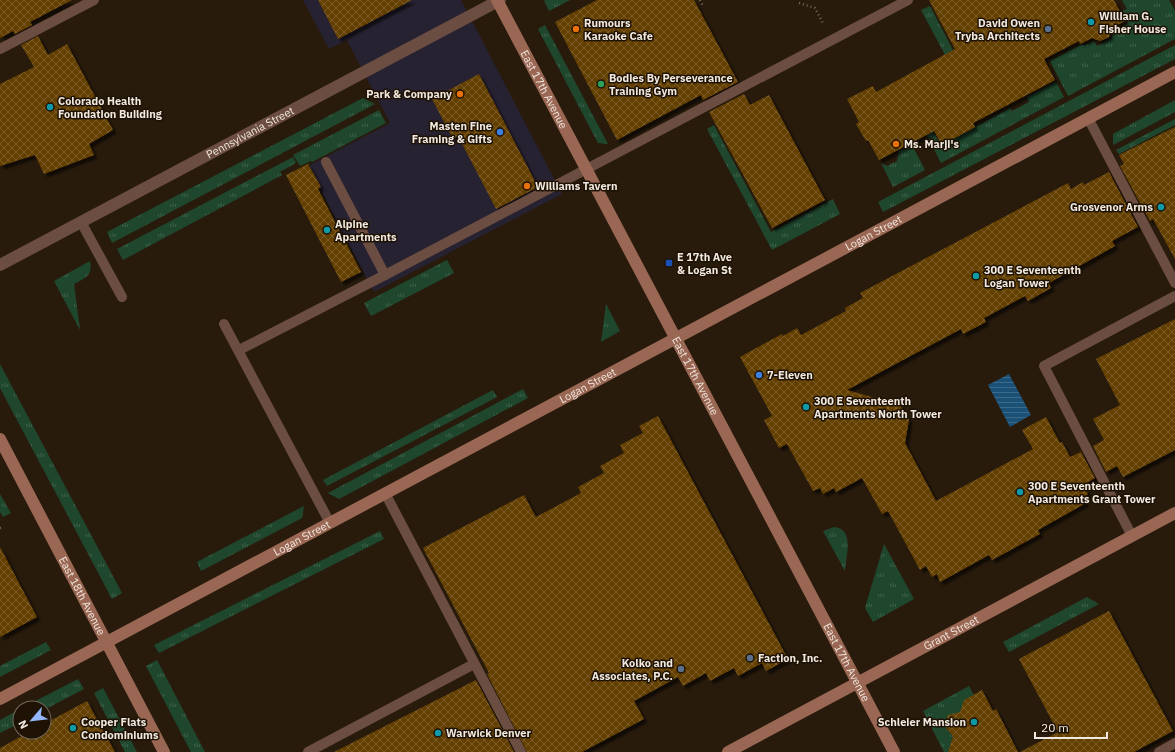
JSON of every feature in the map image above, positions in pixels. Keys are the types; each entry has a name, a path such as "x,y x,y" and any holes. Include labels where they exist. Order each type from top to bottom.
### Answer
{"main road":[{"name":"East 17th Avenue","path":"498,1 894,752"},
{"name":"Logan Street","path":"0,699 1175,72"},
{"name":"East 18th Avenue","path":"0,439 164,752"},
{"name":"Grant Street","path":"728,752 1175,513"}],"street":[{"name":"Pennsylvania Street","path":"0,265 498,1"}],"lane":[{"path":"0,49 94,0"},
{"path":"238,350 385,275 908,0"},
{"path":"1088,118 1175,284"},
{"path":"326,162 385,275"},
{"path":"81,222 122,297"},
{"path":"1132,536 1044,366 1175,296"},
{"path":"224,324 330,523"},
{"path":"385,493 521,752"},
{"path":"308,752 474,664"},
{"path":"1158,752 1175,743"}],"path":[{"path":"700,0 703,6"},
{"path":"799,3 815,8 825,26"}],"shaded area":[{"path":"303,0 461,0 562,194 374,292 308,166 390,123 347,40 329,49"}],"green space":[{"path":"570,0 549,11 544,1"},
{"path":"1122,0 1169,0 1175,11 1175,39 1068,96 1050,61 1080,45 1085,45 1094,41 1097,46 1111,39 1114,30 1128,23 1122,11 1127,9"},
{"path":"930,6 977,96 970,100 980,119 977,121 955,79 957,77 921,10"},
{"path":"545,25 608,144 598,143 538,29"},
{"path":"1175,45 1175,59 883,212 878,202"},
{"path":"1056,82 1064,97 941,163 917,116 923,113 941,146 1010,108 1012,111 1029,102 1027,97"},
{"path":"363,98 375,104 112,243 107,232"},
{"path":"1175,100 1175,112 1113,145 1113,134"},
{"path":"379,110 386,123 312,162 311,161 300,166 293,155"},
{"path":"1175,119 1175,125 1119,154 1116,150"},
{"path":"714,125 771,232 833,199 840,214 772,250 707,129"},
{"path":"912,145 925,170 893,187 881,163 887,166 897,161 899,151"},
{"path":"293,157 296,163 280,172 282,175 123,260 117,249"},
{"path":"447,260 454,273 371,316 364,303"},
{"path":"90,261 91,266 87,276 74,284 80,330 54,281"},
{"path":"606,304 620,331 601,342"},
{"path":"0,364 122,593 112,599 0,388"},
{"path":"523,389 528,398 339,499 328,493"},
{"path":"493,390 497,397 327,486 323,480"},
{"path":"0,494 11,513 3,517 0,512"},
{"path":"304,506 302,518 201,571 197,562"},
{"path":"834,527 841,529 847,538 848,544 845,571 823,531"},
{"path":"380,531 384,539 159,653 154,645"},
{"path":"884,544 914,599 873,622 865,608"},
{"path":"1087,597 1099,604 1009,652 1003,642"},
{"path":"46,642 51,650 0,677 0,666"},
{"path":"157,660 205,752 191,752 146,666"},
{"path":"78,679 84,689 52,706 52,700 37,700"},
{"path":"969,686 974,695 960,714 951,714 945,720 946,728 954,734 948,752 944,752 923,711"},
{"path":"103,688 137,752 125,752 94,693"},
{"path":"12,713 12,727 0,733 0,720"}],"water":[{"path":"1009,374 1031,415 1010,427 988,385"}],"building":[{"path":"0,0 72,0 30,22 32,25 15,34 13,31 0,38"},
{"path":"318,0 412,0 338,39"},
{"path":"597,0 694,0 738,82 703,100 701,95 617,140 555,22"},
{"path":"929,0 1114,0 1125,21 1111,28 1109,37 1100,41 1092,38 1080,44 1079,41 1044,59 1055,80 973,123 975,127 942,145 934,131 879,160 868,140 866,141 856,124 859,122 847,99 873,86 876,92 955,49"},
{"name":"Colorado Health Foundation Building","path":"38,36 48,55 67,44 113,130 89,144 94,155 44,174 35,155 0,166 0,84 34,67 21,45"},
{"path":"479,74 538,187 496,209 458,136 453,139 432,99"},
{"path":"744,94 750,105 769,95 825,200 772,228 709,112"},
{"name":"Grosvenor Arms","path":"1175,127 1175,259 1153,219 1150,221 1120,166 1124,164 1119,155"},
{"name":"Alpine Apartments","path":"308,164 321,187 318,189 361,272 341,282 286,175"},
{"path":"1109,172 1138,227 1112,241 1115,246 1049,283 1051,288 1028,301 1025,296 984,318 986,322 963,334 961,329 847,390 900,405 909,420 905,443 936,501 1033,449 1022,430 1046,417 1060,443 1062,442 1070,457 1081,452 1095,478 1083,485 1088,494 1083,497 1086,503 1038,530 1040,534 992,560 989,555 940,582 937,574 932,577 926,566 920,570 888,511 882,514 862,478 836,492 834,488 823,494 820,488 813,491 787,444 779,448 764,420 772,416 740,357 782,334 783,336 797,328 801,335 846,311 845,308 863,298 860,293 1068,183 1071,189 1083,182 1084,185"},
{"path":"1175,319 1175,450 1123,477 1117,466 1106,472 1093,446 1104,440 1093,419 1120,405 1096,359"},
{"path":"658,416 788,659 766,671 762,663 738,676 734,668 710,681 706,673 683,686 678,677 634,701 644,719 582,752 527,752 487,674 489,673 423,548 524,495 536,517 581,493 578,487 604,473 600,466 624,453 620,445 643,433 639,426"},
{"path":"0,547 37,617 0,637"},
{"path":"1109,611 1173,731 1134,752 1020,752 1058,732 1019,659"},
{"name":"Warwick Denver","path":"476,680 514,752 334,752"},
{"name":"Schleier Mansion","path":"982,690 993,711 996,709 1018,752 948,752 953,736 946,728 945,724 948,715 960,712 964,700"},
{"name":"Cooper Flats Condominiums","path":"87,701 115,752 0,752 0,748 14,740 52,740 52,720"}],"place":[{"name":"William G. Fisher House","path":"1091,22"},
{"name":"Rumours Karaoke Cafe","path":"576,29"},
{"name":"David Owen Tryba Architects","path":"1048,29"},
{"name":"Bodies By Perseverance Training Gym","path":"601,84"},
{"name":"Park & Company","path":"460,94"},
{"name":"Colorado Health Foundation Building","path":"50,107"},
{"name":"Masten Fine Framing & Gifts","path":"500,132"},
{"name":"Ms. Marji's","path":"896,144"},
{"name":"Williams Tavern","path":"527,186"},
{"name":"Grosvenor Arms","path":"1161,207"},
{"name":"Alpine Apartments","path":"327,230"},
{"name":"E 17th Ave & Logan St","path":"669,263"},
{"name":"300 E Seventeenth Logan Tower","path":"976,276"},
{"name":"7-Eleven","path":"759,375"},
{"name":"300 E Seventeenth Apartments North Tower","path":"806,407"},
{"name":"300 E Seventeenth Apartments Grant Tower","path":"1020,492"},
{"name":"Faction, Inc.","path":"750,658"},
{"name":"Kolko and Associates, P.C.","path":"681,669"},
{"name":"Schleier Mansion","path":"974,722"},
{"name":"Cooper Flats Condominiums","path":"73,728"},
{"name":"Warwick Denver","path":"438,733"}]}
